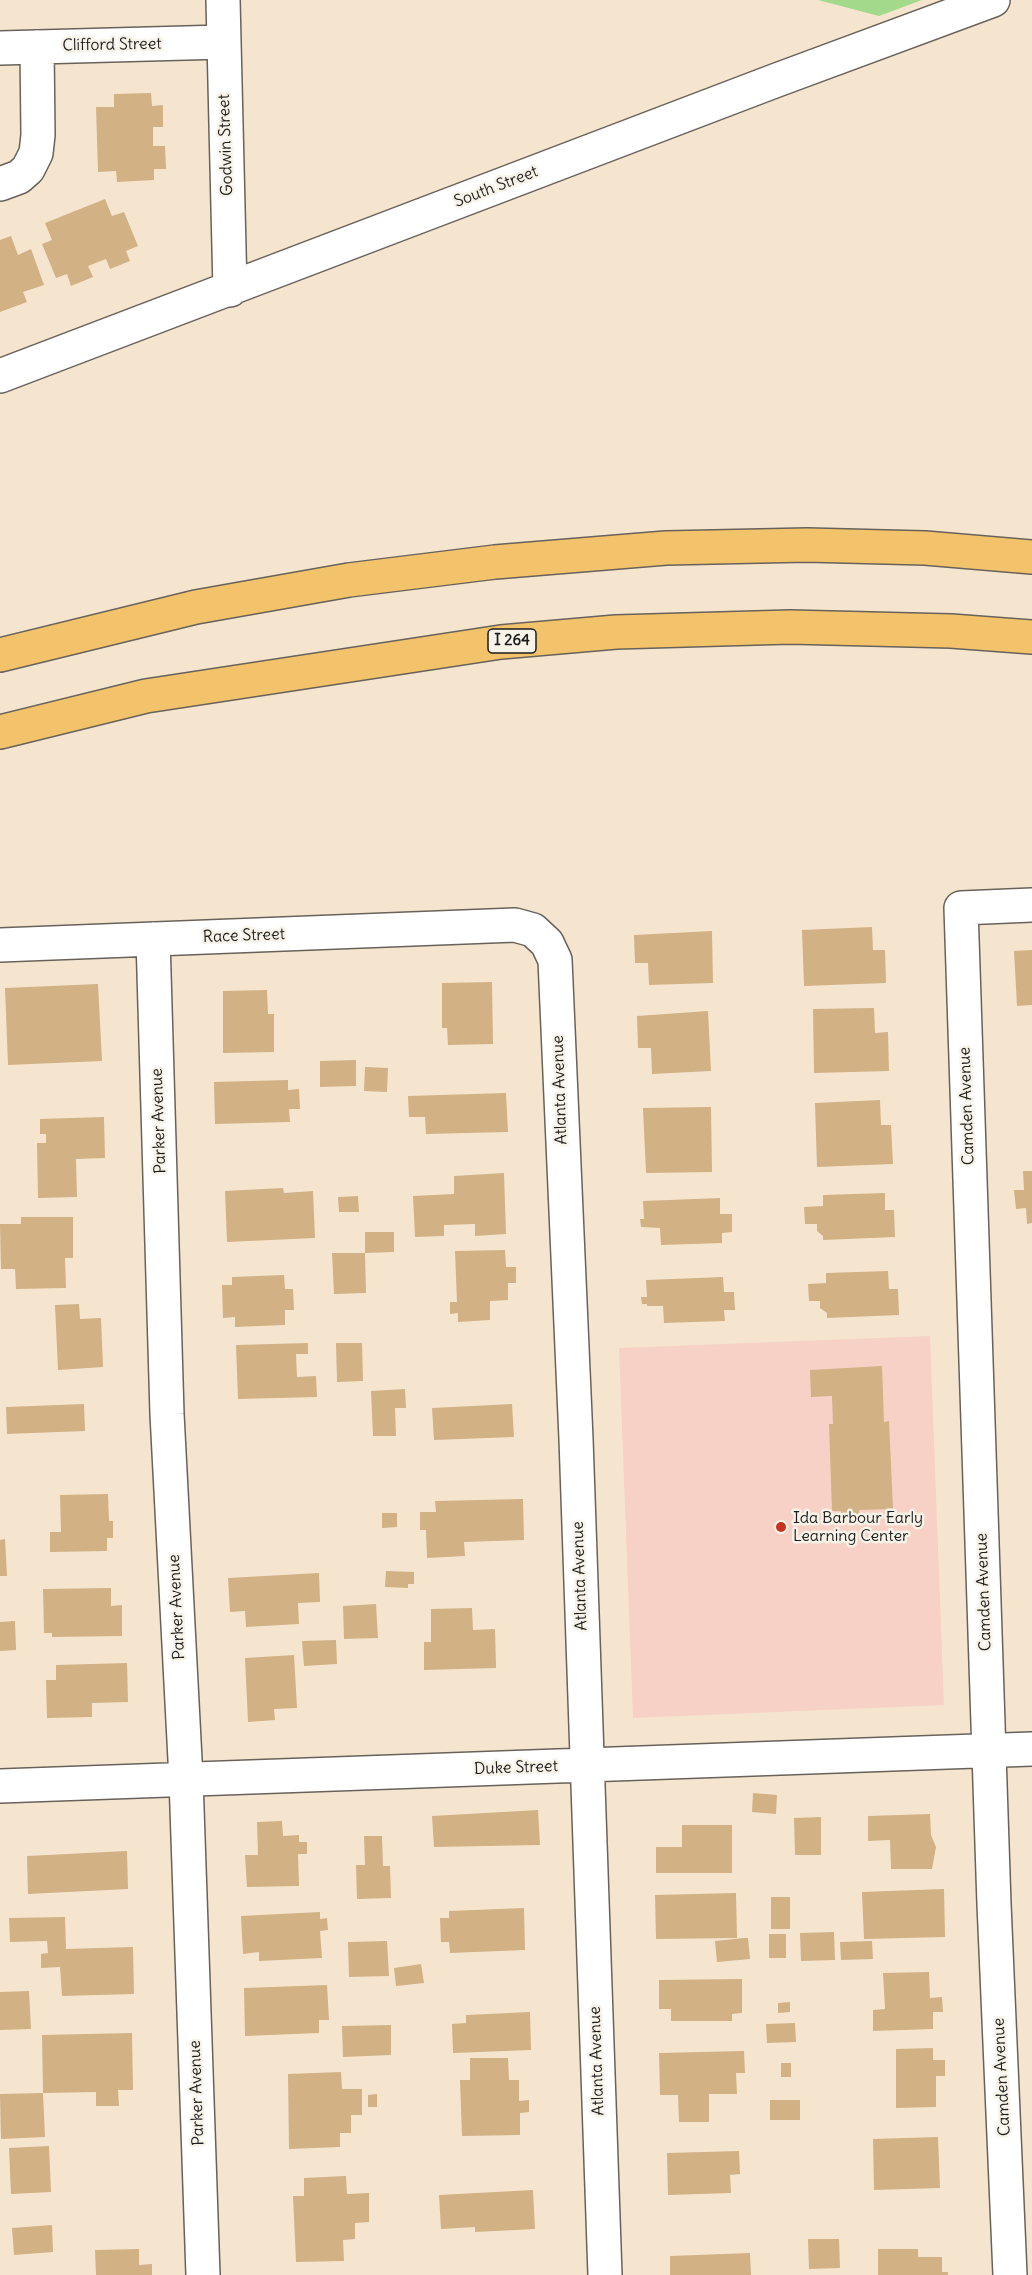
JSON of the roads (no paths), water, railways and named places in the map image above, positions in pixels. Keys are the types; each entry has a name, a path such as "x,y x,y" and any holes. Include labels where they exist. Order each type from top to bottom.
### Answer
{"highway":[{"path":"0,655 196,607 350,580 495,562 666,548 807,545 925,548 1032,557"},
{"name":"I 264","path":"0,732 146,696 501,642 616,632 790,627 951,631 1032,637"}],"street":[{"name":"Godwin Street","path":"223,0 230,290"},
{"name":"South Street","path":"0,376 766,84 993,0"},
{"name":"Clifford Street","path":"0,48 223,42"},
{"path":"0,184 19,177 28,169 36,153 38,135 37,47"},
{"name":"Camden Avenue","path":"1010,2275 1019,2174 989,1750 961,908 1032,905"},
{"name":"Atlanta Avenue","path":"488,926 515,925 533,930 547,943 555,960 576,1439 605,2275"},
{"name":"Race Street","path":"0,945 488,926"},
{"name":"Parker Avenue","path":"153,939 167,1414 186,1779 203,2275"},
{"name":"Duke Street","path":"0,1786 1032,1749"}],"place":[{"name":"Ida Barbour Early Learning Center","path":"781,1527"}]}
